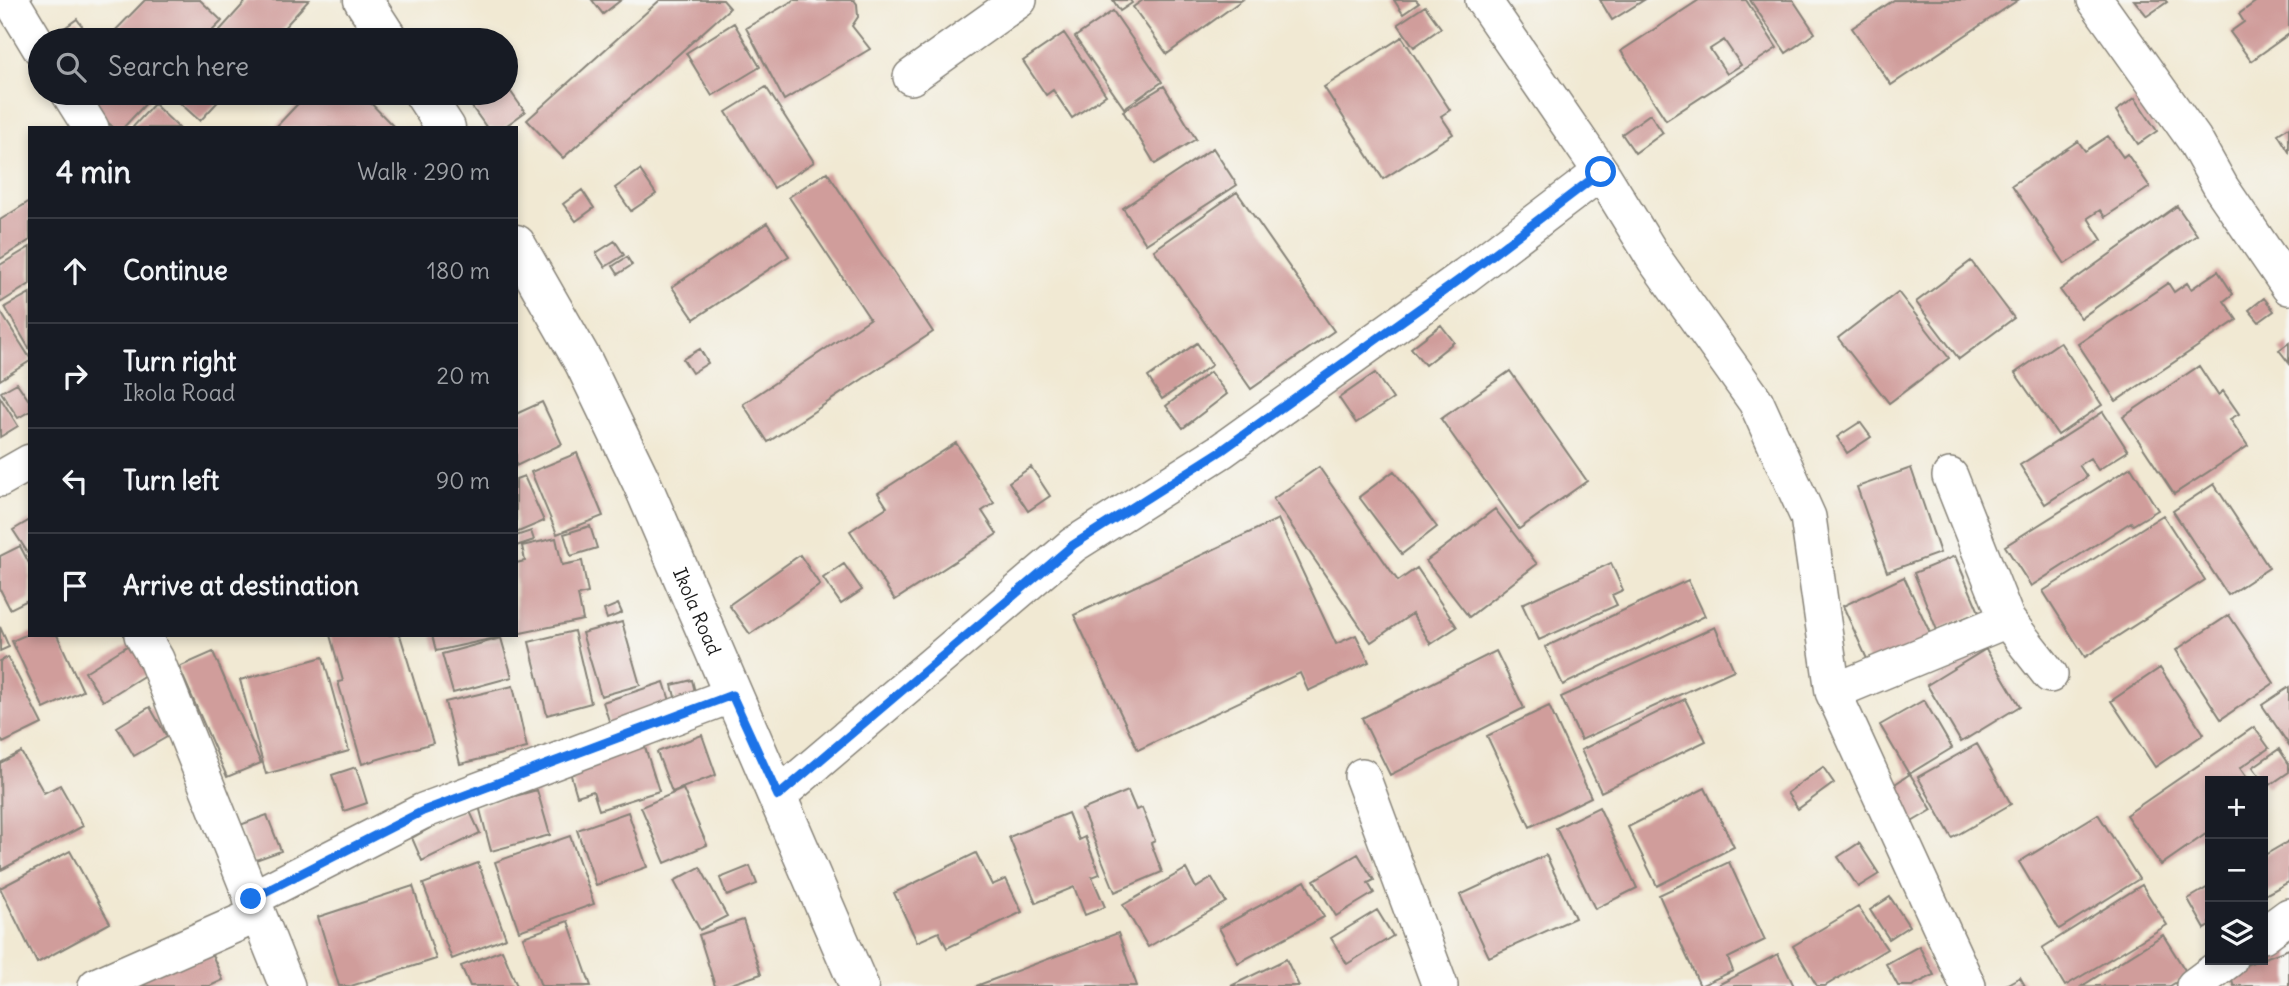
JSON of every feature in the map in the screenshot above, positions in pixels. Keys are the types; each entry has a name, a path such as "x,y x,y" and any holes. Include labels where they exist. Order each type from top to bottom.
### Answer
{"street":[{"path":"11,0 28,28"},
{"path":"363,0 381,28"},
{"path":"911,77 1020,0"},
{"path":"1483,0 1601,172 1655,260 1756,402 1808,517 1833,692 1968,986"},
{"path":"2095,0 2194,139 2222,189 2289,287"},
{"path":"77,105 90,126"},
{"path":"431,105 445,126"},
{"path":"778,796 1073,545 1221,451 1466,275 1601,172"},
{"name":"Ikola Road","path":"518,248 584,363 641,481 859,986"},
{"path":"0,479 28,463"},
{"path":"1950,476 2007,620 2050,675"},
{"path":"1833,692 2007,620"},
{"path":"143,637 156,660 287,986"},
{"path":"96,986 254,907 423,811 732,695"},
{"path":"1362,776 1440,986"},
{"path":"2268,931 2289,916"},
{"path":"2194,986 2222,965"}],"building":[{"path":"145,0 200,0 222,21 215,28 118,28"},
{"path":"247,0 309,0 284,28 222,28"},
{"path":"592,0 621,0 603,14"},
{"path":"660,0 723,0 730,8 563,158 527,120"},
{"path":"794,0 854,0 858,17 852,26 870,49 784,100 746,28"},
{"path":"1113,0 1130,0 1132,3 1120,11"},
{"path":"1143,0 1242,0 1167,54 1133,7"},
{"path":"1394,0 1416,0 1419,3 1403,14"},
{"path":"1600,0 1644,0 1612,20"},
{"path":"1699,0 1746,0 1777,48 1666,120 1621,51","holes":["1724,40 1741,65 1727,74 1710,49"]},
{"path":"1750,0 1793,0 1815,33 1786,53"},
{"path":"1894,0 2018,0 1891,85 1852,28"},
{"path":"2134,0 2165,0 2167,2 2147,16"},
{"path":"2258,0 2289,0 2289,34 2251,61 2230,32 2244,22 2239,14"},
{"path":"1425,6 1441,28 1414,47 1398,24"},
{"path":"1113,11 1162,82 1124,108 1075,37"},
{"path":"77,19 83,28 64,28"},
{"path":"734,23 760,67 712,96 686,53"},
{"path":"1064,33 1106,95 1072,118 1053,90 1046,95 1023,61"},
{"path":"1402,37 1450,110 1441,116 1453,134 1383,179 1324,87"},
{"path":"1164,86 1196,139 1155,164 1123,111"},
{"path":"766,87 814,162 774,188 726,112"},
{"path":"2135,98 2157,131 2138,144 2116,111"},
{"path":"518,102 525,112 506,126 486,126 471,105 518,105"},
{"path":"89,105 144,105 125,126 112,126"},
{"path":"155,105 177,126 134,126"},
{"path":"182,105 215,105 200,121"},
{"path":"297,105 373,105 393,126 277,126"},
{"path":"1650,114 1663,133 1635,153 1622,134"},
{"path":"2289,127 2289,152 2278,134"},
{"path":"2108,136 2123,157 2127,154 2150,187 2105,217 2100,210 2088,218 2102,240 2065,264 2012,185 2078,141 2085,151"},
{"path":"1213,148 1237,185 1146,244 1123,208"},
{"path":"640,170 656,194 631,211 615,188"},
{"path":"827,172 933,332 768,442 743,404 870,319 789,197"},
{"path":"582,190 594,208 576,221 563,204"},
{"path":"1237,192 1334,331 1251,389 1154,250"},
{"path":"28,202 28,241 0,259 0,220"},
{"path":"2177,206 2197,235 2081,318 2060,290"},
{"path":"767,223 789,256 694,319 672,287"},
{"path":"615,241 624,255 605,267 596,253"},
{"path":"28,248 28,285 0,303 0,265"},
{"path":"627,257 632,265 618,274 613,266"},
{"path":"1971,261 2014,318 1959,359 1916,302"},
{"path":"2218,271 2233,294 2224,301 2237,320 2116,401 2078,344 2168,283 2174,292 2187,283 2191,289"},
{"path":"1898,292 1949,358 1889,403 1838,338"},
{"path":"28,294 28,347 5,307"},
{"path":"2264,298 2274,311 2259,322 2249,310"},
{"path":"0,311 28,355 28,362 0,380"},
{"path":"1441,325 1454,342 1425,365 1411,348"},
{"path":"2060,342 2102,405 2058,435 2015,373"},
{"path":"1197,343 1212,365 1162,399 1148,377"},
{"path":"2289,343 2289,363 2279,350"},
{"path":"700,349 708,363 692,373 683,359"},
{"path":"2199,366 2218,395 2223,391 2239,414 2230,419 2248,446 2174,494 2123,417"},
{"path":"1510,371 1587,481 1519,529 1441,419"},
{"path":"1210,372 1227,394 1183,428 1166,406"},
{"path":"1375,373 1393,399 1356,423 1339,398"},
{"path":"17,383 28,399 28,412 18,418 1,392"},
{"path":"0,397 18,426 0,437"},
{"path":"542,402 562,444 518,465 518,413"},
{"path":"2103,412 2128,451 2098,470 2090,458 2079,465 2087,477 2045,504 2020,465"},
{"path":"1860,422 1871,437 1847,453 1837,437"},
{"path":"956,443 994,503 982,511 997,534 895,600 850,531 887,507 878,493"},
{"path":"577,453 603,516 557,534 531,472"},
{"path":"1031,467 1050,496 1028,511 1009,482"},
{"path":"1319,467 1398,581 1417,568 1457,627 1431,644 1412,614 1371,642 1273,499"},
{"path":"2131,467 2158,510 2133,525 2131,522 2031,586 2005,546"},
{"path":"1911,468 1940,553 1887,572 1857,487"},
{"path":"1394,471 1437,527 1402,554 1359,497"},
{"path":"524,476 544,521 518,532 518,478"},
{"path":"2214,484 2269,568 2228,595 2173,511"},
{"path":"1495,509 1537,564 1469,617 1426,561"},
{"path":"2163,515 2205,580 2085,657 2043,591"},
{"path":"1278,519 1336,644 1356,635 1369,662 1308,691 1300,673 1138,750 1074,615"},
{"path":"28,521 28,553 13,530"},
{"path":"590,526 597,548 571,556 564,534"},
{"path":"531,531 534,540 518,545 518,535"},
{"path":"556,538 562,565 582,561 588,593 578,595 583,620 518,634 518,563 525,561 522,546"},
{"path":"20,546 28,561 28,600 10,609 0,589 0,556"},
{"path":"800,555 820,585 750,634 729,605"},
{"path":"1955,556 1979,612 1937,630 1914,573"},
{"path":"1611,563 1623,590 1612,595 1617,605 1539,640 1522,604"},
{"path":"844,564 862,590 841,604 823,578"},
{"path":"1904,577 1933,639 1871,668 1843,606"},
{"path":"1688,580 1705,616 1563,685 1545,647"},
{"path":"618,604 622,613 607,619 604,610"},
{"path":"2229,615 2274,683 2221,719 2176,650"},
{"path":"622,622 640,685 601,696 582,633"},
{"path":"0,627 9,647 0,651"},
{"path":"1715,627 1734,670 1581,740 1561,697"},
{"path":"574,631 591,703 547,715 529,642"},
{"path":"28,634 28,637 58,637 83,691 44,709 12,641"},
{"path":"331,637 401,637 433,743 362,764 338,682 343,681"},
{"path":"432,637 499,637 436,651"},
{"path":"501,638 512,677 453,693 442,654"},
{"path":"132,643 150,672 103,701 85,672"},
{"path":"1986,649 2020,706 1961,742 1927,685"},
{"path":"1496,651 1524,708 1390,775 1362,718"},
{"path":"213,652 261,763 227,777 179,667"},
{"path":"8,657 42,724 3,743 0,737 0,661"},
{"path":"323,657 349,751 266,774 240,680"},
{"path":"2160,668 2204,734 2155,767 2111,701"},
{"path":"692,680 697,700 677,705 672,685"},
{"path":"664,682 672,707 611,727 603,702"},
{"path":"513,686 527,748 460,764 445,702"},
{"path":"2289,687 2289,745 2262,705"},
{"path":"1685,699 1706,741 1601,792 1581,750"},
{"path":"1924,700 1952,748 1909,774 1880,725"},
{"path":"1549,706 1591,797 1530,827 1487,736"},
{"path":"150,707 167,737 134,756 117,727"},
{"path":"2254,727 2269,748 2240,768 2246,776 2205,776 2205,834 2161,865 2126,815"},
{"path":"702,735 716,775 672,792 657,752"},
{"path":"643,741 659,791 599,810 593,791 577,796 568,765"},
{"path":"1977,744 2011,804 1952,838 1918,777"},
{"path":"2279,749 2289,764 2289,772 2268,786 2268,776 2259,776 2253,767"},
{"path":"21,752 44,793 60,785 83,826 1,870 0,763"},
{"path":"356,767 367,803 344,811 332,775"},
{"path":"1823,767 1834,783 1798,809 1787,793"},
{"path":"1910,774 1932,810 1910,823 1889,788"},
{"path":"1705,788 1734,847 1657,886 1628,827"},
{"path":"683,789 707,845 665,863 641,807"},
{"path":"537,790 550,835 491,851 479,806"},
{"path":"1128,791 1136,810 1142,808 1155,841 1151,843 1162,872 1115,892 1082,810"},
{"path":"468,807 480,833 422,861 412,838"},
{"path":"1599,807 1637,888 1595,909 1556,828"},
{"path":"628,812 647,867 596,885 577,830"},
{"path":"1068,813 1079,840 1085,837 1100,874 1092,877 1105,907 1085,915 1074,887 1036,903 1009,837"},
{"path":"2098,814 2139,879 2059,929 2019,862"},
{"path":"267,815 281,851 253,861 240,825"},
{"path":"570,836 594,904 519,931 495,862"},
{"path":"2289,841 2289,882 2268,893 2268,853"},
{"path":"1859,843 1879,874 1858,887 1838,857"},
{"path":"70,851 110,923 37,963 0,888"},
{"path":"976,853 992,885 1006,879 1022,912 947,948 939,932 917,942 894,893"},
{"path":"1358,854 1374,880 1368,883 1374,893 1336,916 1314,880"},
{"path":"1546,855 1575,918 1489,957 1460,895"},
{"path":"1729,862 1765,940 1728,958 1733,971 1700,986 1659,895"},
{"path":"478,863 506,938 452,959 423,884"},
{"path":"750,866 757,884 727,896 720,878"},
{"path":"700,867 727,916 700,930 674,881"},
{"path":"1186,869 1196,888 1212,878 1226,902 1148,947 1123,905"},
{"path":"1305,881 1324,917 1238,963 1219,928"},
{"path":"2142,885 2167,925 2065,986 2042,948"},
{"path":"413,886 436,959 351,986 339,986 318,917"},
{"path":"2205,889 2205,929 2188,899"},
{"path":"1890,897 1909,926 1889,939 1870,910"},
{"path":"1858,907 1887,949 1825,986 1817,986 1793,946"},
{"path":"1377,910 1393,936 1347,964 1331,938"},
{"path":"743,920 761,974 725,986 715,986 699,935"},
{"path":"568,921 591,986 541,986 523,937"},
{"path":"1118,933 1137,986 976,986"},
{"path":"2163,935 2188,975 2170,986 2082,986"},
{"path":"207,943 223,980 210,986 112,986"},
{"path":"1919,946 1934,975 1912,986 1898,986 1886,964"},
{"path":"2289,949 2289,986 2234,986 2229,971 2245,965 2268,965 2268,957"},
{"path":"502,950 517,986 470,986 461,966"},
{"path":"1778,954 1794,986 1716,986"},
{"path":"1286,959 1299,986 1231,986"},
{"path":"2020,977 2025,986 2004,986"}],"route":[{"path":"251,899 423,811 732,695 778,796 1073,545 1221,451 1466,275 1601,172"}]}
